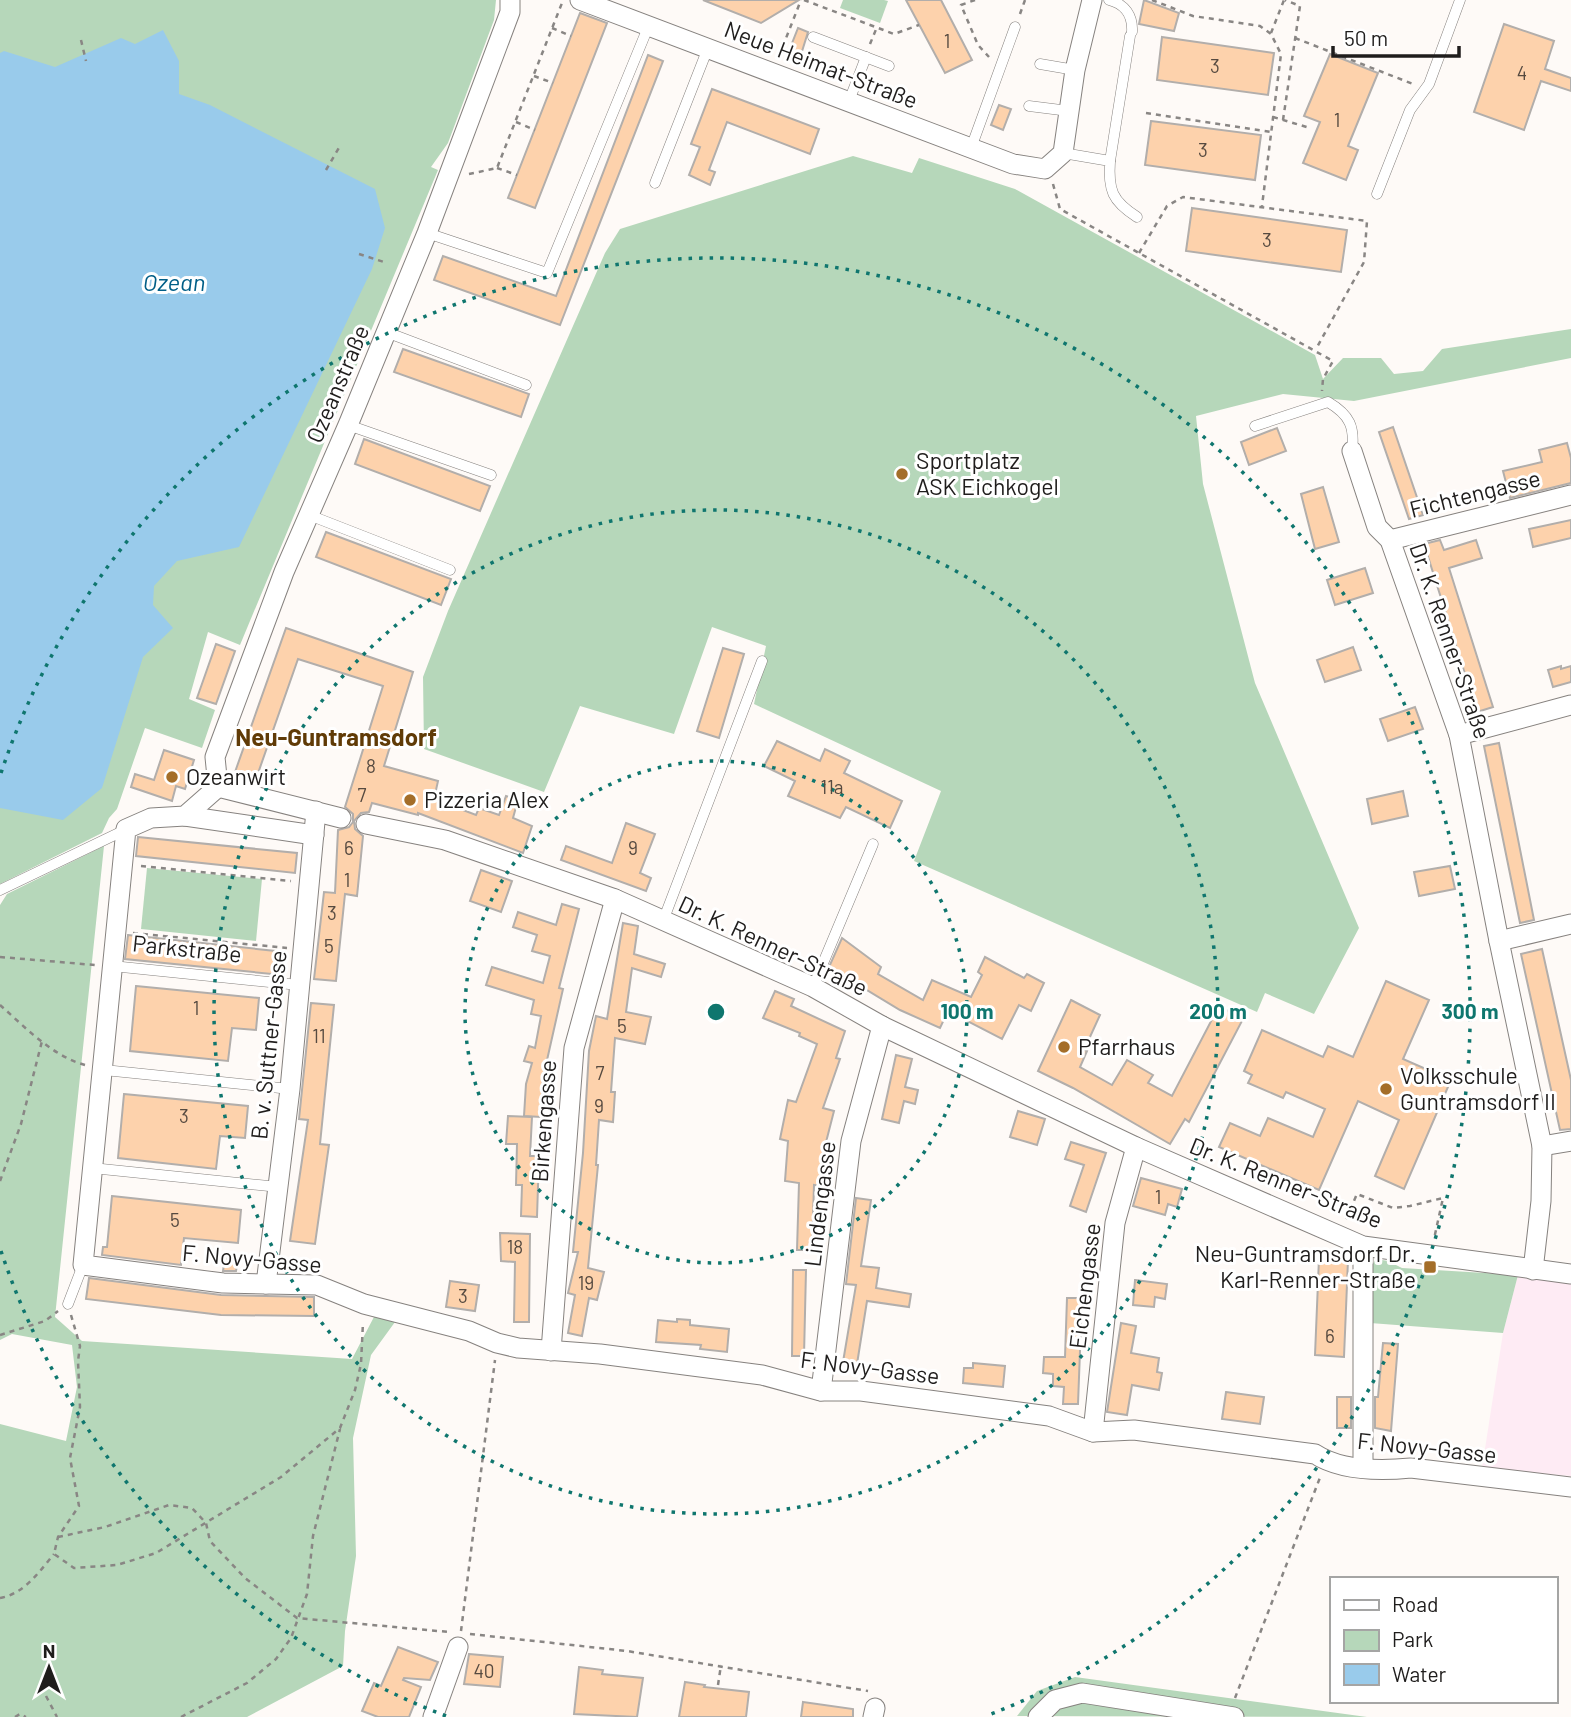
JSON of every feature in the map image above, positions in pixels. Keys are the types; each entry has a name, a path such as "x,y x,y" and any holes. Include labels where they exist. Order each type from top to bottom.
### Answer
{"street":[{"name":"Ozeanstraße","path":"218,787 215,757 284,572 427,233 510,12 510,0"},
{"name":"Neue Heimat-Straße","path":"580,0 1013,164 1045,169"},
{"path":"1045,169 1063,153 1075,70 1092,0"},
{"name":"Dr. K. Renner-Straße","path":"366,824 445,840 615,900 813,987 882,1026 1136,1147 1363,1246 1533,1270 1541,1201 1542,1146 1459,735 1390,540 1377,527 1352,451"},
{"name":"Fichtengasse","path":"1390,540 1571,495"},
{"path":"1459,735 1571,705"},
{"path":"185,816 218,787 341,818"},
{"name":"B. v. Suttner-Gasse","path":"266,1284 290,1088 316,811"},
{"path":"126,829 151,818 185,816 314,835"},
{"name":"Parkstraße","path":"83,1265 126,829"},
{"name":"Birkengasse","path":"551,1350 574,1048 615,900"},
{"path":"1499,941 1571,924"},
{"name":"Lindengasse","path":"821,1391 851,1141 882,1026"},
{"path":"1542,1146 1571,1141"},
{"name":"Eichengasse","path":"1093,1432 1115,1223 1136,1147"},
{"path":"1363,1246 1363,1468"},
{"name":"F. Novy-Gasse","path":"83,1265 223,1283 317,1285 364,1304 469,1331 497,1343 518,1348 600,1354 762,1375 821,1391 862,1391 1049,1416 1093,1432 1135,1430 1315,1454 1327,1462 1363,1468 1411,1468 1571,1487"},
{"path":"1533,1270 1571,1274"},
{"path":"433,1717 459,1640"},
{"path":"1038,1717 1055,1700 1082,1693 1234,1717"}],"lane":[{"path":"1109,0 1126,9 1133,21 1109,179 1119,205 1137,217"},
{"path":"1377,194 1410,110 1429,84 1460,0"},
{"path":"427,233 547,274 649,25"},
{"path":"971,148 1015,27"},
{"path":"813,37 889,66"},
{"path":"655,183 708,48"},
{"path":"849,101 866,57"},
{"path":"1040,64 1075,70"},
{"path":"1029,106 1069,111"},
{"path":"1063,153 1110,161"},
{"path":"386,332 526,385"},
{"path":"1255,426 1328,402 1342,410 1354,431 1352,451"},
{"path":"348,425 491,475"},
{"path":"309,515 450,570"},
{"path":"663,921 762,661"},
{"path":"0,890 126,829"},
{"path":"813,987 873,844"},
{"name":"Parkstraße","path":"112,966 299,985"},
{"path":"104,1070 290,1088"},
{"path":"92,1168 279,1187"},
{"path":"68,1304 83,1265"}],"path":[{"path":"497,169 563,0"},
{"path":"773,73 802,0 894,34 919,25"},
{"path":"975,0 961,5 978,45 986,56 1002,63"},
{"path":"1152,0 1193,16 1260,26 1271,34 1281,54 1262,207"},
{"path":"1271,34 1284,0 1300,6 1283,120"},
{"path":"866,57 877,27"},
{"path":"552,28 571,36"},
{"path":"1296,38 1425,89"},
{"path":"80,40 86,61"},
{"path":"534,76 553,83"},
{"path":"1146,113 1271,132"},
{"path":"1273,117 1310,128"},
{"path":"516,122 535,130"},
{"path":"326,170 340,146"},
{"path":"460,176 497,169 517,175"},
{"path":"1045,169 1056,190 1060,209 1333,361 1323,379 1322,390 1328,402"},
{"path":"1139,253 1167,206 1183,197 1367,221 1364,262 1315,349"},
{"path":"359,254 387,263"},
{"path":"123,864 310,882"},
{"path":"116,931 303,950"},
{"path":"0,957 112,966"},
{"path":"0,1005 42,1041 74,1062 104,1070"},
{"path":"0,1181 21,1124 42,1041"},
{"path":"1339,1236 1357,1194 1393,1208 1443,1198 1430,1256"},
{"path":"0,1335 45,1321 68,1304 80,1346 80,1407 70,1458 79,1506 58,1537 54,1555 36,1576 12,1596 0,1598"},
{"path":"181,1717 247,1683 276,1659 291,1638 307,1594 313,1536 340,1429 355,1390 361,1364 362,1332"},
{"path":"459,1640 497,1343"},
{"path":"54,1555 74,1568 117,1565 156,1553 281,1476 340,1429"},
{"path":"1228,1716 1327,1462"},
{"path":"58,1537 105,1527 169,1505 192,1508 206,1523 211,1541 245,1578 297,1618 320,1622 379,1624 459,1640 627,1651 721,1665 876,1706"},
{"path":"718,1685 721,1665"},
{"path":"46,1696 57,1717"},
{"path":"15,1717 20,1714 26,1717"}],"shaded area":[{"path":"1518,1275 1571,1281 1571,1476 1482,1468 1503,1333"}],"green space":[{"name":"Ozean","path":"0,0 496,0 494,20 448,143 431,167 438,170 240,645 208,632 189,699 215,710 202,748 145,728 117,809 102,833 0,884"},
{"path":"843,0 888,1 880,23 840,8"},
{"path":"853,156 912,173 919,158 1015,189 1315,355 1323,379 1343,358 1381,358 1394,374 1423,371 1442,349 1571,329 1571,358 1354,401 1283,394 1196,416 1203,484 1255,683 1359,928 1314,1014 1265,993 1257,1012 914,861 941,791 754,704 766,646 712,627 674,734 580,706 544,792 424,749 423,677 448,611 605,253 620,229"},
{"path":"104,846 55,1317 82,1341 352,1359 375,1315 395,1322 371,1355 353,1438 356,1556 345,1631 343,1666 247,1717 0,1717 0,1424 66,1441 77,1387 72,1345 12,1334 0,1340 0,905 7,894"},
{"path":"147,868 262,879 256,941 141,929"},
{"path":"1376,1259 1402,1268 1518,1275 1503,1333 1370,1323 1372,1265"},
{"path":"1075,1677 1367,1717 1017,1716 1037,1691"}],"water":[{"name":"Ozean","path":"163,30 179,61 179,94 210,105 375,189 385,228 372,269 239,547 177,561 154,586 153,605 173,628 143,657 102,788 63,820 0,808 0,53 4,51 55,67 121,38 135,44"}],"building":[{"path":"703,0 799,0 761,23"},
{"path":"906,0 941,0 972,60 945,73"},
{"path":"1144,0 1179,13 1174,31 1139,24"},
{"path":"580,13 607,23 535,208 508,198"},
{"path":"1504,24 1554,41 1545,69 1571,78 1571,91 1541,81 1524,130 1474,112"},
{"path":"798,28 808,32 799,61 787,56"},
{"path":"1162,37 1274,53 1268,95 1157,80"},
{"path":"1330,54 1378,73 1348,146 1358,150 1346,180 1303,163 1320,122 1304,116"},
{"path":"648,55 663,61 560,325 434,280 443,256 556,296"},
{"path":"712,89 819,129 810,154 727,122 709,170 715,172 710,185 689,175 700,147 691,144"},
{"path":"999,105 1011,109 1003,130 991,125"},
{"path":"1151,121 1261,135 1255,180 1145,165"},
{"path":"1192,208 1347,230 1341,272 1186,251"},
{"path":"403,349 529,394 521,417 394,372"},
{"path":"1393,427 1423,515 1409,519 1379,432"},
{"path":"1277,428 1286,451 1249,465 1241,442"},
{"path":"364,439 490,486 480,511 355,464"},
{"path":"1567,443 1571,458 1571,483 1510,498 1503,471 1542,462 1539,450"},
{"path":"1323,487 1339,542 1315,549 1301,494"},
{"path":"1571,520 1571,538 1533,547 1529,529"},
{"path":"326,532 451,579 441,605 316,557"},
{"path":"1440,540 1444,550 1476,540 1482,558 1449,568 1493,707 1477,712 1424,544"},
{"path":"1365,568 1373,593 1335,605 1327,580"},
{"path":"286,628 413,672 384,766 438,781 434,799 476,815 479,808 499,815 506,796 518,800 513,818 532,826 523,853 418,813 372,803 369,812 361,813 354,821 355,829 363,836 357,896 345,894 336,981 314,979 324,892 335,893 338,830 349,827 353,822 353,814 345,807 383,686 298,659 256,779 235,772"},
{"path":"216,644 235,651 216,704 197,698"},
{"path":"1353,647 1361,670 1325,682 1317,660"},
{"path":"723,648 744,654 719,738 697,731"},
{"path":"1561,666 1561,669 1571,666 1571,682 1553,687 1548,670"},
{"path":"1415,707 1423,729 1388,741 1380,719"},
{"path":"777,741 820,761 825,749 850,761 844,773 902,801 890,828 846,807 840,818 788,796 795,781 764,766"},
{"path":"1499,743 1534,920 1520,923 1484,746"},
{"name":"Ozeanwirt","path":"164,750 194,760 185,789 176,786 172,801 131,787 135,774 154,780"},
{"path":"1403,791 1408,816 1372,824 1367,799"},
{"path":"626,823 655,834 640,873 651,878 646,891 561,860 566,846 612,863"},
{"path":"138,837 297,853 295,873 136,856"},
{"path":"1450,866 1455,889 1419,896 1414,872"},
{"path":"481,870 512,881 501,912 470,901"},
{"path":"562,904 579,909 559,988 563,989 543,1078 541,1117 524,1116 526,1084 532,1063 524,1061 529,1046 535,1048 541,1016 531,1014 534,1000 486,985 492,967 543,983 550,956 532,951 537,935 513,927 518,912 556,925"},
{"path":"623,923 638,926 634,954 665,964 661,977 632,968 626,1012 651,1017 645,1044 615,1038 611,1092 615,1092 613,1122 599,1120 598,1165 588,1268 604,1272 597,1300 589,1298 582,1336 568,1333 575,1295 568,1293 578,1252 573,1252 583,1153 589,1051 596,1016 607,1019"},
{"path":"128,935 285,952 282,975 125,959"},
{"path":"842,938 881,967 878,974 923,1000 932,980 971,997 982,975 978,972 985,957 1024,978 1027,974 1044,983 1031,1011 1019,1005 1002,1039 948,1011 940,1028 900,1010 829,967"},
{"path":"1542,949 1571,1080 1571,1129 1560,1130 1521,954"},
{"name":"Volksschule Guntramsdorf II","path":"1386,981 1429,1000 1403,1059 1451,1080 1404,1189 1375,1176 1399,1120 1358,1101 1319,1190 1219,1147 1230,1123 1260,1136 1268,1118 1313,1137 1325,1109 1286,1092 1283,1098 1248,1083 1252,1075 1244,1071 1262,1030 1323,1057 1328,1046 1353,1057"},
{"path":"136,986 259,998 256,1030 232,1028 228,1061 130,1051"},
{"path":"775,991 794,999 791,1006 845,1031 836,1058 840,1059 823,1108 834,1111 824,1150 821,1186 814,1185 812,1250 797,1250 799,1183 785,1181 788,1141 780,1139 788,1100 796,1102 817,1044 799,1036 800,1033 763,1018"},
{"path":"1071,1000 1100,1015 1084,1050 1087,1051 1080,1067 1112,1085 1127,1060 1153,1075 1148,1083 1172,1096 1219,1006 1243,1019 1189,1122 1185,1119 1170,1144 1038,1071"},
{"path":"311,1003 334,1005 320,1144 329,1145 315,1244 290,1241 308,1120 299,1119"},
{"path":"896,1055 912,1059 905,1087 918,1090 915,1104 904,1101 899,1123 882,1119"},
{"path":"124,1094 248,1106 245,1138 220,1136 216,1169 118,1158"},
{"path":"1018,1111 1045,1119 1037,1145 1010,1137"},
{"path":"508,1116 532,1117 530,1156 539,1156 537,1217 521,1216 522,1185 516,1185 517,1144 506,1144"},
{"path":"1071,1142 1106,1153 1086,1212 1070,1206 1084,1165 1065,1159"},
{"path":"1141,1178 1182,1189 1177,1207 1168,1204 1165,1215 1133,1206"},
{"path":"112,1196 241,1210 238,1243 184,1238 181,1265 102,1255 103,1247 107,1247"},
{"path":"856,1198 871,1200 861,1266 879,1268 876,1288 911,1294 909,1307 867,1301 857,1364 843,1362 856,1285 846,1284"},
{"path":"500,1233 530,1234 529,1322 514,1322 515,1262 501,1261"},
{"path":"225,1258 238,1260 236,1271 223,1271"},
{"path":"1319,1258 1348,1260 1344,1357 1315,1355"},
{"path":"793,1270 806,1270 804,1356 792,1356"},
{"path":"89,1278 221,1295 314,1297 314,1316 221,1315 86,1299"},
{"path":"1135,1280 1167,1284 1165,1299 1155,1297 1154,1307 1133,1305"},
{"path":"450,1281 479,1285 475,1311 446,1307"},
{"path":"1067,1298 1082,1298 1078,1404 1063,1404 1064,1387 1053,1386 1053,1374 1043,1373 1044,1357 1065,1357"},
{"path":"677,1319 690,1320 690,1325 729,1329 727,1352 700,1349 701,1345 656,1342 658,1320 677,1322"},
{"path":"1121,1323 1136,1326 1131,1353 1159,1358 1157,1372 1162,1373 1159,1390 1132,1385 1127,1415 1107,1412"},
{"path":"1383,1343 1398,1344 1391,1431 1375,1428 1375,1397 1378,1397"},
{"path":"973,1363 1005,1366 1003,1387 963,1383 964,1368 973,1368"},
{"path":"1226,1392 1264,1397 1260,1424 1222,1419"},
{"path":"1337,1397 1351,1397 1351,1428 1337,1428"},
{"path":"398,1647 438,1662 430,1680 404,1678 403,1680 421,1687 409,1717 378,1717 362,1711 374,1683 381,1686"},
{"path":"469,1654 503,1657 500,1687 464,1684"},
{"path":"579,1667 603,1670 602,1674 643,1678 637,1717 574,1714"},
{"path":"685,1682 749,1692 746,1717 679,1717"},
{"path":"803,1702 853,1709 853,1717 801,1717"}],"place":[{"name":"Sportplatz ASK Eichkogel","path":"902,474"},
{"name":"Ozeanwirt","path":"172,777"},
{"name":"Pizzeria Alex","path":"410,800"},
{"name":"Pfarrhaus","path":"1064,1047"},
{"name":"Volksschule Guntramsdorf II","path":"1386,1089"},
{"name":"Neu-Guntramsdorf Dr. Karl-Renner-Straße","path":"1430,1267"}],"district":[{"name":"Neu-Guntramsdorf","path":"336,738"}]}
